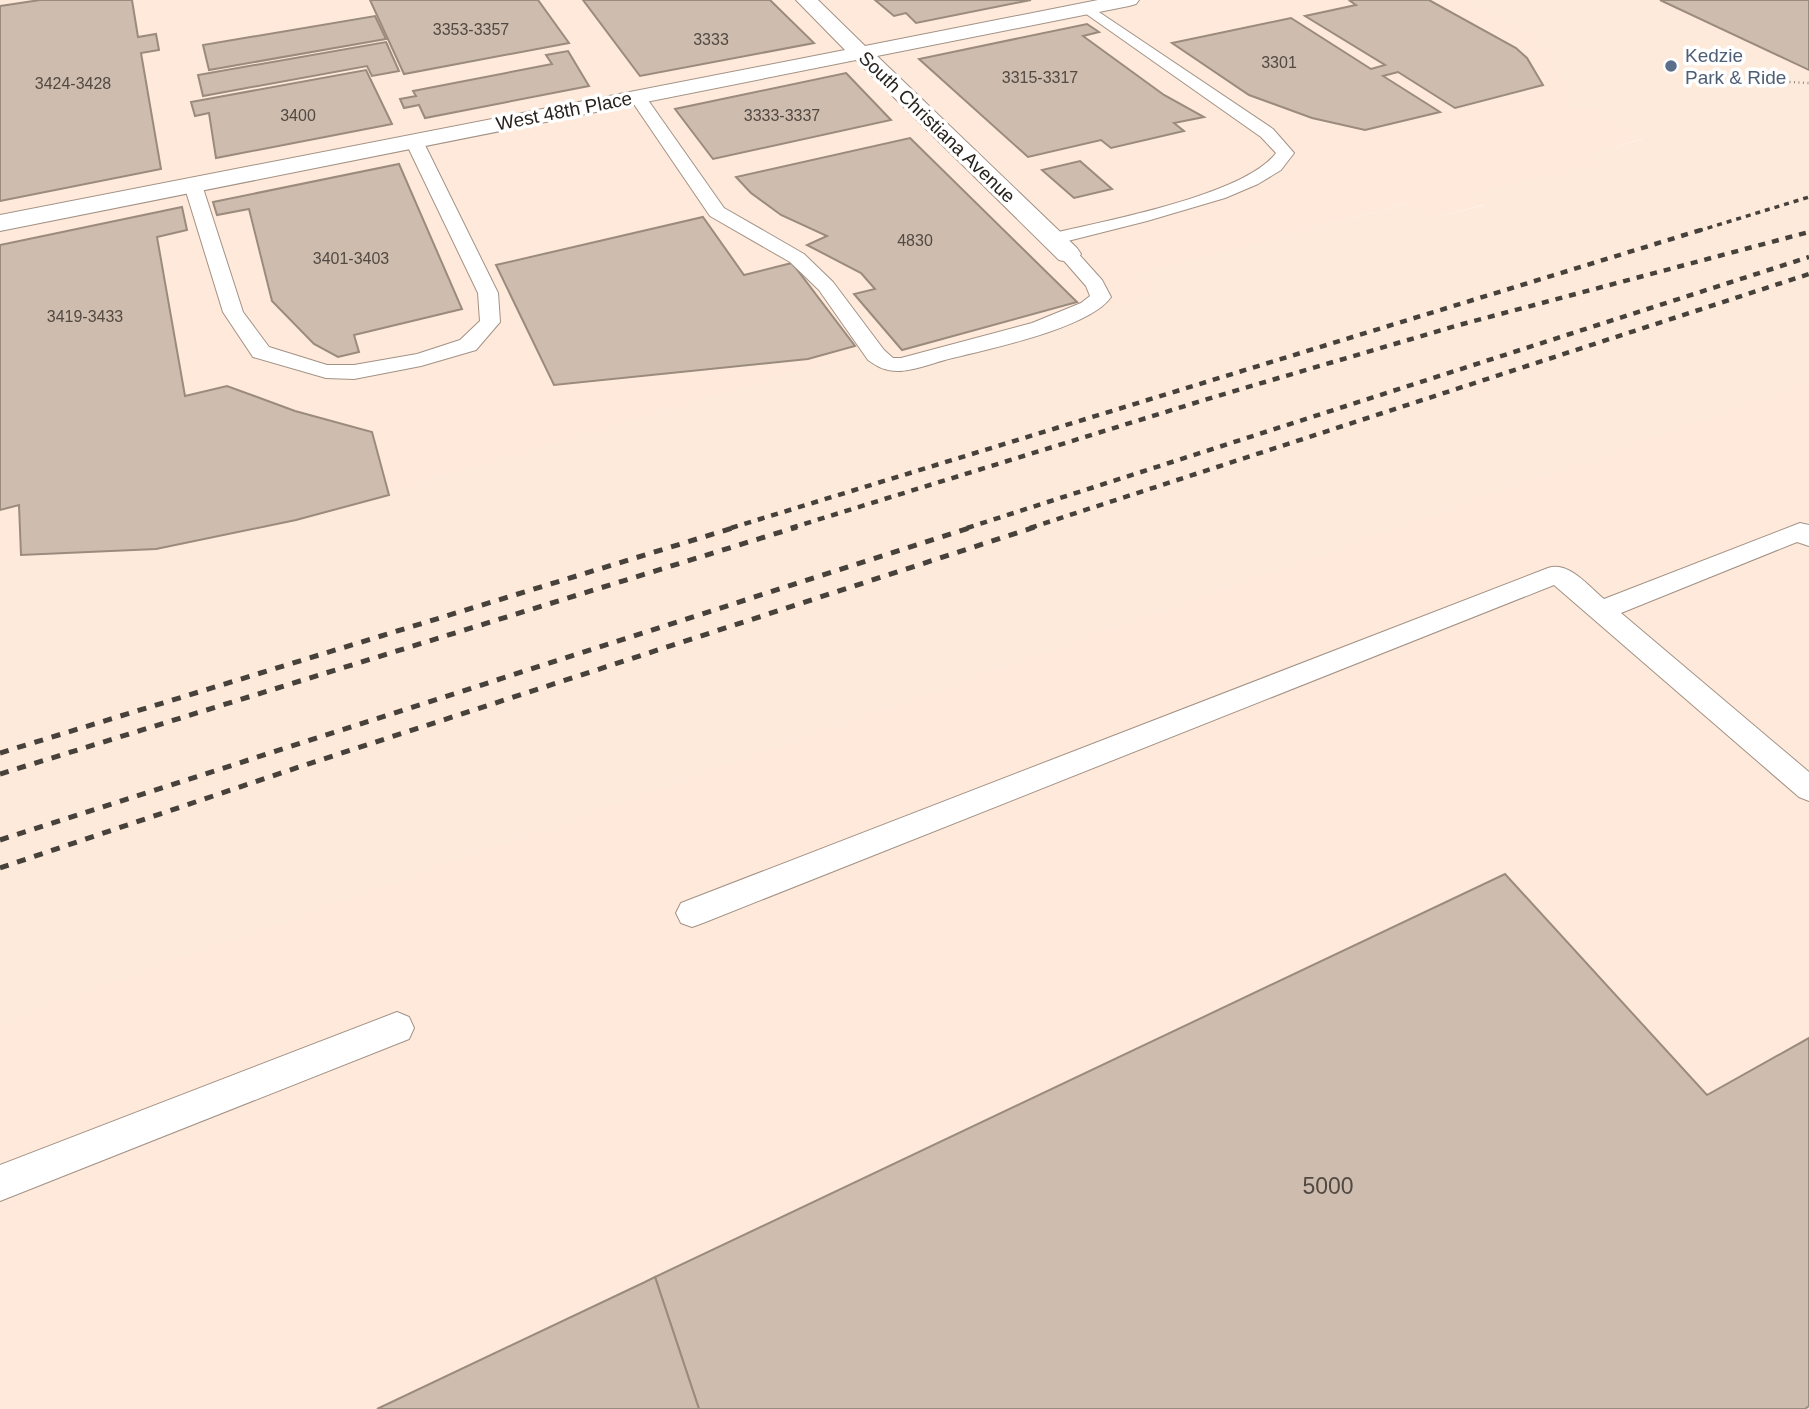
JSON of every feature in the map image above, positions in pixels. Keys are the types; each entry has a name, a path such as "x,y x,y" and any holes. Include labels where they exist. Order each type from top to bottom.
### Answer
{"street":[{"name":"South Christiana Avenue","path":"806,0 1060,246"},
{"name":"West 48th Place","path":"0,223 1129,0"}],"lane":[{"path":"637,97 717,212 797,258 826,286 876,355 887,364 901,365 1044,326 1094,306 1101,297 1096,284 1060,246 1246,185 1276,169 1284,159 1285,153 1267,133 1087,8"},
{"path":"193,185 233,312 261,352 326,371 354,372 421,360 468,345 490,322 488,293 414,141"},
{"path":"1601,611 1800,531 1809,538"},
{"path":"692,913 1558,574 1809,789"},
{"path":"0,1183 397,1028"}],"path":[{"path":"1767,81 1809,83"}],"shaded area":[{"path":"0,0 1476,0 1534,39 1552,59 1564,86 1563,103 1577,110 1595,107 1644,138 1587,155 1602,164 1471,195 1486,204 1433,218 1409,203 1138,275 1158,293 1077,323 891,375 862,353 296,520 156,549 21,555 0,565"},
{"path":"1476,0 1646,0 1802,74 1809,72 1809,381 0,1021 0,565 21,555 156,549 296,520 862,353 955,358 1077,323 1157,293 1137,275 1410,203 1433,218 1485,205 1471,195 1601,164 1586,155 1643,139 1595,107 1577,111 1563,103 1564,86 1509,20"},
{"path":"1646,0 1809,0 1809,72 1802,74"},
{"path":"1809,381 1809,1409 0,1409 0,1021"}],"building":[{"path":"40,0 132,0 138,37 156,34 159,50 141,53 161,169 0,201 0,6"},
{"path":"370,0 538,0 569,43 404,74"},
{"path":"583,0 770,0 814,43 640,76"},
{"path":"875,0 1031,0 916,23 906,13 894,16"},
{"path":"1354,0 1429,0 1516,48 1527,58 1543,85 1455,108 1398,72 1383,76 1440,112 1365,130 1312,118 1249,95 1172,43 1291,18 1371,69 1385,65 1305,16 1356,5 1350,1"},
{"path":"1660,0 1809,0 1809,70"},
{"path":"375,16 386,39 209,70 203,45"},
{"path":"1087,24 1099,32 1083,36 1164,95 1204,117 1174,123 1184,131 1111,148 1101,140 1028,157 919,59"},
{"path":"386,42 399,71 372,76 367,66 203,96 198,75"},
{"path":"568,51 589,86 425,118 419,105 404,108 400,99 416,96 413,91 552,64 546,55"},
{"path":"366,70 392,124 216,158 209,113 195,116 191,102"},
{"path":"846,73 891,120 713,159 675,109"},
{"path":"910,138 1077,302 902,350 854,294 875,289 861,273 807,245 827,236 781,215 751,193 736,177"},
{"path":"1080,161 1112,189 1074,198 1042,170"},
{"path":"399,164 462,309 354,335 359,352 338,357 314,344 272,301 249,209 217,215 213,202"},
{"path":"182,207 187,230 157,237 185,396 227,386 295,411 372,432 389,495 296,520 156,549 21,555 19,505 0,510 0,245"},
{"path":"703,217 744,275 792,263 855,346 808,359 554,385 496,265"},
{"path":"1505,874 1707,1095 1809,1038 1809,1406 1805,1409 699,1409 655,1277"},
{"path":"655,1277 699,1409 377,1409 645,1282"}],"railway":[{"path":"1698,231 1809,197"},
{"path":"731,528 1704,229"},
{"path":"791,528 1214,397 1459,325 1809,232"},
{"path":"967,528 1809,257"},
{"path":"1030,528 1809,274"},
{"path":"0,753 736,527"},
{"path":"0,774 797,527"},
{"path":"0,840 972,527"},
{"path":"0,868 299,767 1035,527"}],"place":[{"name":"Kedzie Park & Ride","path":"1671,66"}]}
